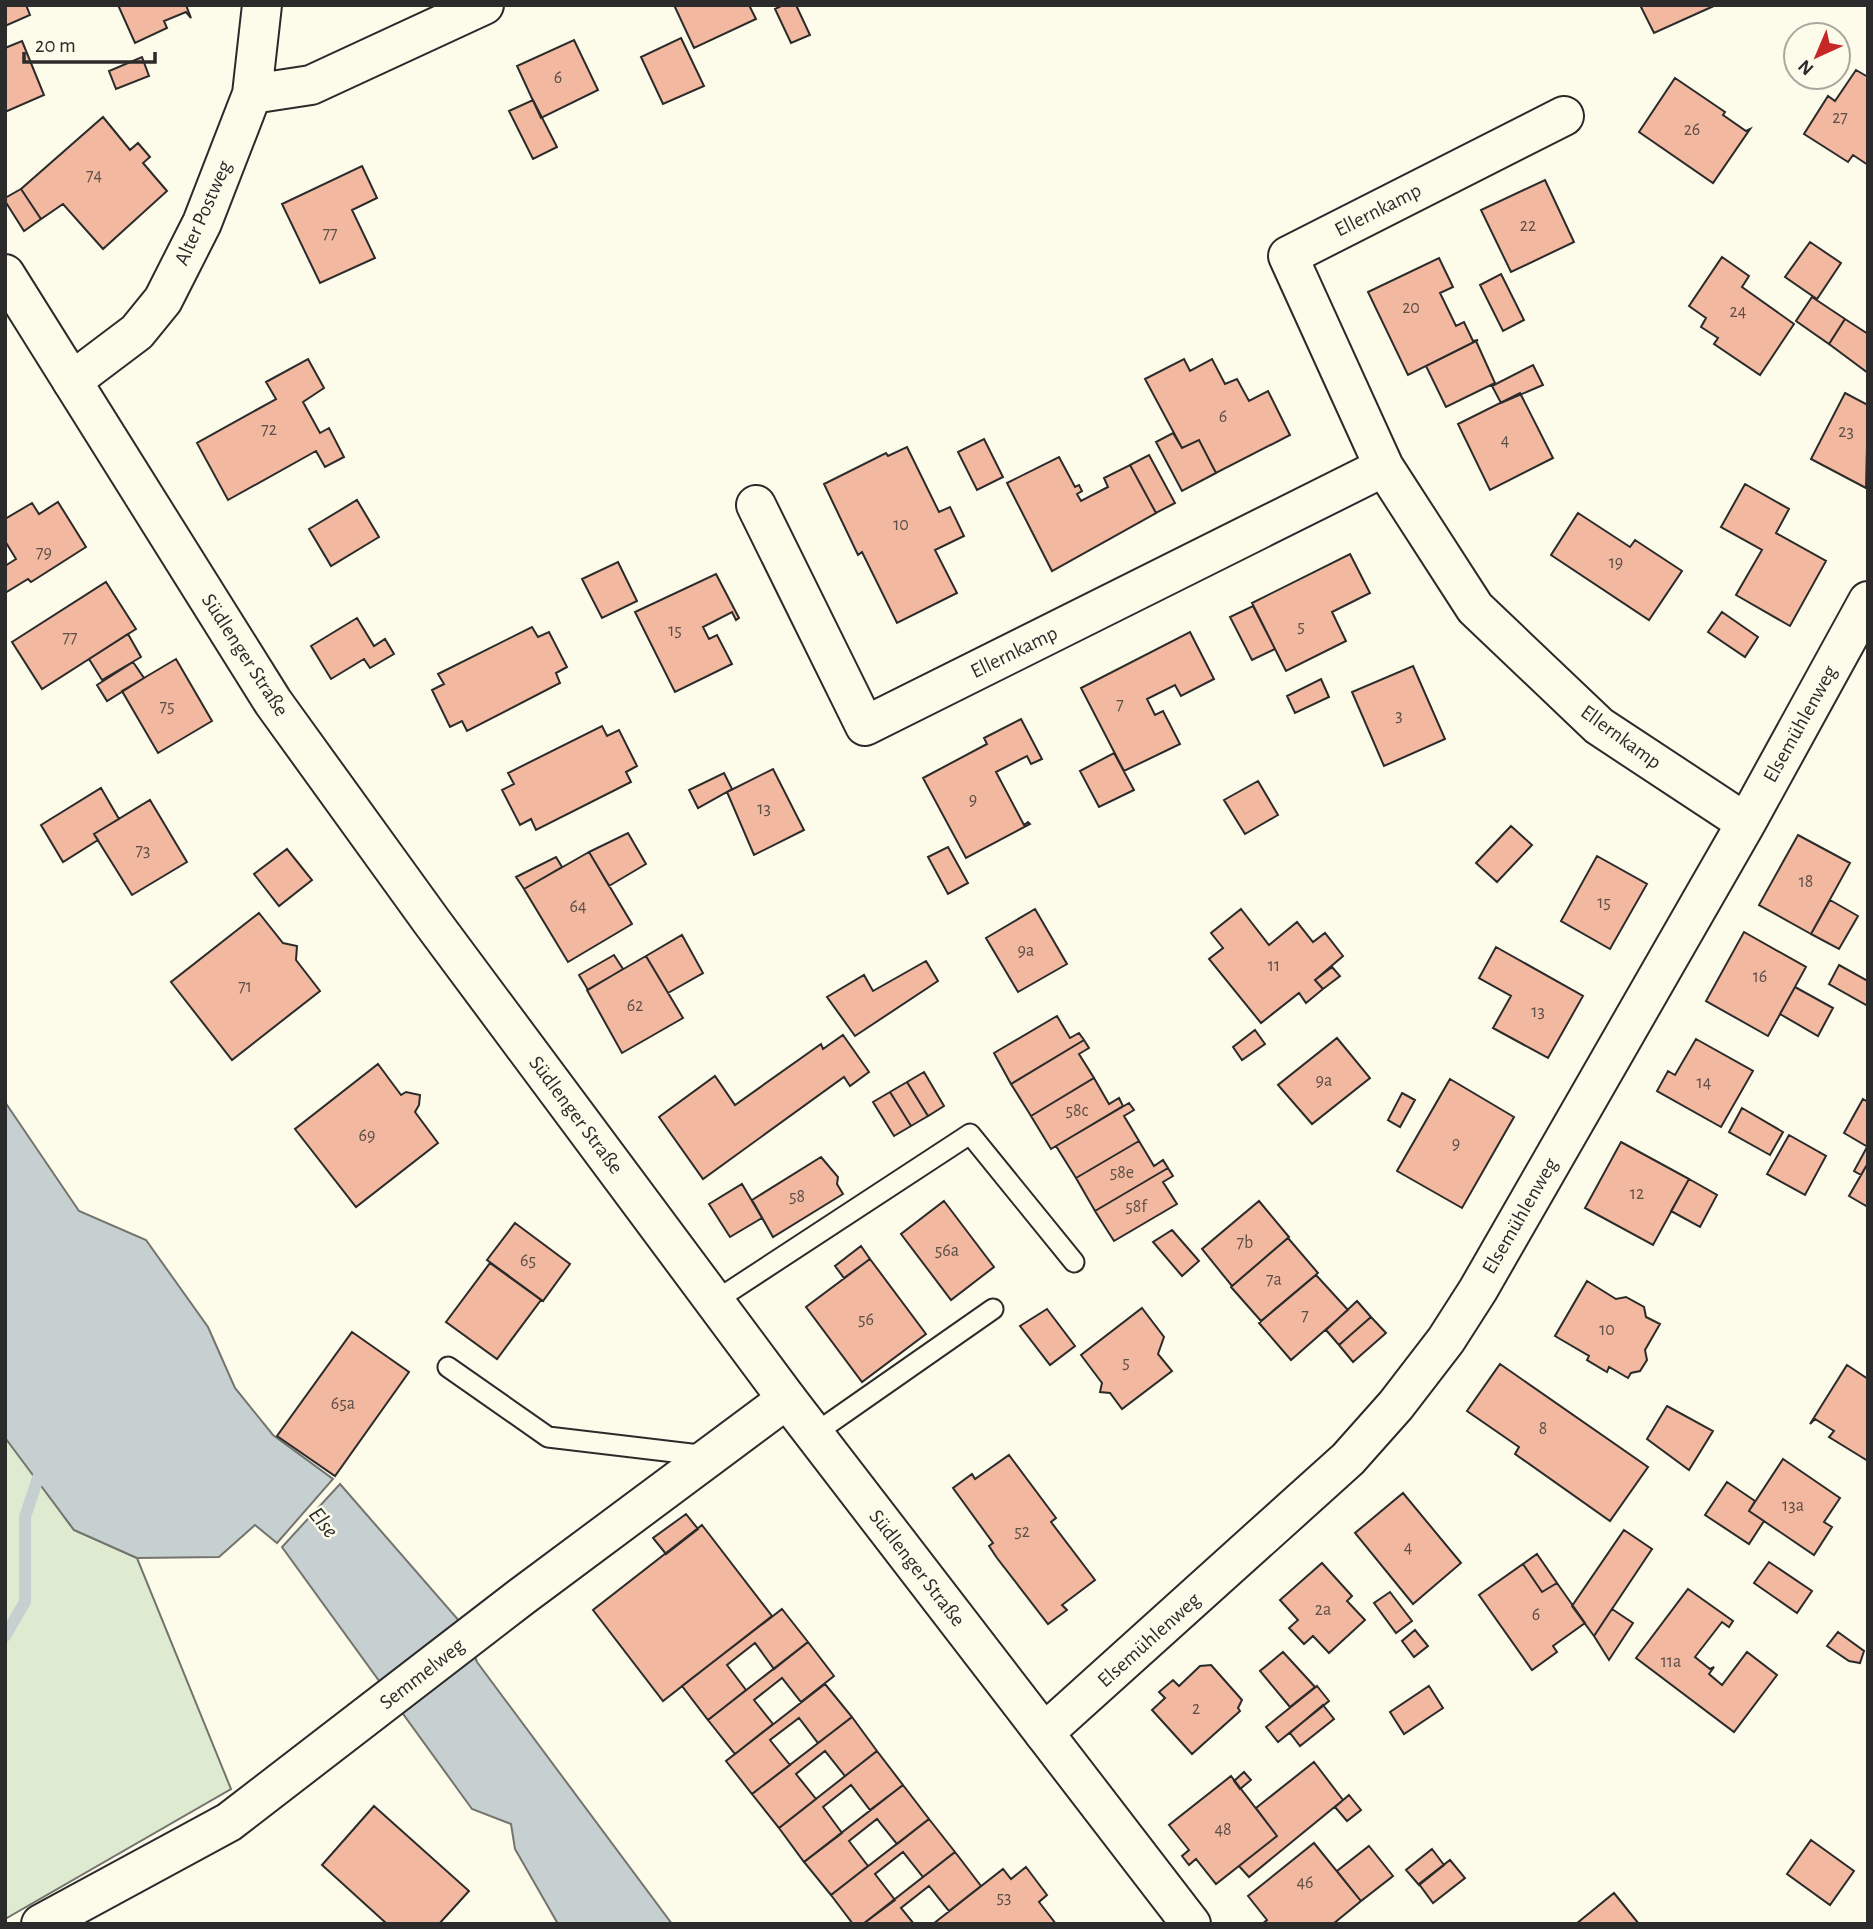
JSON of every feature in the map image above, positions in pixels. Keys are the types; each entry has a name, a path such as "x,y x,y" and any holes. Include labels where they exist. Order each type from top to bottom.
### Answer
{"street":[{"name":"Alter Postweg","path":"72,381 137,332 163,300 202,223 252,94 262,5"},
{"path":"252,94 311,85 484,5"},
{"name":"Ellernkamp","path":"1564,116 1288,256 1384,467 1475,608 1599,726 1746,823"},
{"name":"Südlenger Straße","path":"5,274 273,702 432,922 787,1399 1191,1924"},
{"name":"Ellernkamp","path":"756,505 865,726 1384,467"},
{"name":"Elsemühlenweg","path":"1044,1733 1348,1459 1413,1383 1478,1290 1746,823 1868,601"},
{"name":"Semmelweg","path":"41,1924 229,1822 787,1399"}],"lane":[{"path":"715,1301 970,1134 1074,1262"},
{"path":"814,1434 993,1309"},
{"path":"448,1367 548,1437 709,1456"}],"green space":[{"path":"5,1435 74,1530 137,1558 231,1789 5,1919"}],"water":[{"path":"5,1102 79,1211 146,1240 208,1327 235,1388 273,1435 333,1479 277,1543 255,1525 219,1557 137,1558 74,1530 6,1439"},
{"name":"Else","path":"340,1484 461,1623 477,1662 672,1924 558,1924 515,1849 511,1824 472,1809 282,1547"}],"building":[{"path":"5,5 26,5 30,15 5,26"},
{"path":"118,5 186,5 191,18 186,12 164,21 167,28 135,43"},
{"path":"674,5 749,5 756,19 694,48"},
{"path":"783,5 796,5 810,35 791,43 775,9"},
{"path":"1640,5 1716,5 1654,33"},
{"path":"681,38 704,86 663,104 641,57"},
{"path":"574,40 598,90 541,118 517,66"},
{"path":"22,41 44,95 5,112 5,48"},
{"path":"142,57 149,76 116,89 109,71"},
{"path":"1856,70 1868,77 1868,165 1853,155 1848,162 1804,134 1828,96 1835,101 1842,91 1852,91 1852,76"},
{"path":"1675,78 1725,112 1723,115 1746,131 1750,129 1713,183 1639,132"},
{"path":"533,100 557,147 533,159 509,111"},
{"path":"103,117 130,150 138,143 150,157 143,163 167,191 103,249 63,204 41,219 21,189"},
{"path":"362,166 377,198 352,210 375,258 320,283 282,204"},
{"path":"1545,180 1574,242 1511,272 1481,210"},
{"path":"21,189 41,219 24,231 5,201 5,198"},
{"path":"1810,242 1841,263 1817,299 1785,277"},
{"path":"1722,257 1749,276 1742,287 1794,324 1760,375 1714,344 1718,338 1701,327 1706,318 1689,306"},
{"path":"1439,258 1453,287 1440,293 1456,326 1464,322 1473,341 1478,340 1408,375 1368,292"},
{"path":"1501,274 1524,320 1503,331 1480,285"},
{"path":"1812,297 1845,319 1829,344 1796,321"},
{"path":"1845,319 1868,334 1868,373 1829,344"},
{"path":"1476,341 1495,383 1446,407 1426,366"},
{"path":"308,359 324,388 303,402 320,433 329,428 344,457 325,467 316,451 228,500 197,443 276,399 266,382"},
{"path":"1184,359 1190,371 1212,359 1225,384 1237,379 1249,401 1268,391 1290,435 1216,473 1199,440 1182,448 1145,379"},
{"path":"1533,365 1543,385 1501,403 1492,386"},
{"path":"1520,393 1553,458 1490,490 1458,424"},
{"path":"1845,393 1868,405 1866,488 1811,459"},
{"path":"1173,433 1182,448 1199,440 1216,473 1182,491 1156,442"},
{"path":"984,439 1003,477 977,490 958,452"},
{"path":"907,447 939,512 950,507 964,536 935,550 957,593 897,623 862,552 858,555 824,484 886,453 888,456"},
{"path":"1149,455 1175,503 1156,513 1130,465"},
{"path":"1059,457 1075,487 1079,485 1082,491 1077,494 1081,501 1108,487 1104,478 1130,465 1156,513 1052,571 1007,483"},
{"path":"1745,484 1789,509 1776,533 1826,561 1790,626 1736,595 1762,550 1721,527"},
{"path":"357,500 379,537 331,566 309,529"},
{"path":"58,502 86,547 31,582 28,579 5,593 5,566 16,559 5,541 5,519 32,503 39,514"},
{"path":"1578,513 1630,547 1635,540 1682,571 1649,620 1551,555"},
{"path":"1350,554 1370,593 1332,612 1346,641 1286,671 1252,603"},
{"path":"618,562 637,601 602,618 582,579"},
{"path":"716,574 739,618 736,620 732,612 703,627 709,639 717,635 732,664 675,692 635,612"},
{"path":"106,582 136,629 42,689 12,642"},
{"path":"1253,606 1275,649 1252,660 1230,617"},
{"path":"1722,612 1758,637 1745,657 1708,632"},
{"path":"357,618 374,646 385,639 394,654 370,668 364,659 331,679 311,646"},
{"path":"532,627 538,637 549,632 567,667 556,673 560,683 467,731 462,721 450,727 432,690 444,684 438,674"},
{"path":"1190,632 1214,679 1181,696 1175,685 1147,699 1155,715 1163,711 1180,744 1124,771 1081,688"},
{"path":"128,634 141,657 102,680 89,659"},
{"path":"176,659 212,721 158,753 122,691"},
{"path":"133,662 144,678 107,701 97,685"},
{"path":"1413,666 1445,739 1384,766 1352,692"},
{"path":"1321,679 1329,697 1295,713 1287,696"},
{"path":"1021,719 1042,759 1031,764 1027,756 996,772 1024,825 1028,822 1030,824 966,858 923,778 987,744 984,738"},
{"path":"602,726 607,736 619,730 637,766 626,772 631,782 536,830 531,819 520,825 502,790 514,784 508,773"},
{"path":"1114,753 1134,790 1099,807 1080,771"},
{"path":"773,769 804,830 754,855 727,792"},
{"path":"724,773 732,789 698,808 689,790"},
{"path":"1258,781 1278,815 1245,834 1224,800"},
{"path":"101,788 119,819 94,834 98,840 63,862 41,825"},
{"path":"150,800 187,862 132,895 94,834"},
{"path":"1511,826 1532,845 1497,882 1476,863"},
{"path":"628,833 646,864 609,886 589,852"},
{"path":"1798,835 1850,863 1811,934 1759,905"},
{"path":"948,847 968,883 948,894 928,857"},
{"path":"287,849 312,880 279,906 254,874"},
{"path":"589,852 632,924 568,962 524,889"},
{"path":"1597,856 1647,884 1610,949 1561,921"},
{"path":"556,857 562,867 524,889 516,877"},
{"path":"1830,900 1858,916 1839,949 1811,934"},
{"path":"1035,909 1067,964 1018,992 986,938"},
{"path":"1241,909 1269,945 1297,922 1313,942 1325,933 1343,956 1315,980 1323,989 1306,1003 1299,993 1261,1023 1209,959 1223,948 1211,933"},
{"path":"259,913 283,943 297,946 296,960 320,991 232,1060 171,982"},
{"path":"1744,932 1806,967 1768,1036 1706,1001"},
{"path":"682,935 703,973 668,993 646,956"},
{"path":"1496,947 1583,996 1548,1058 1493,1028 1511,996 1479,978"},
{"path":"614,955 623,969 588,990 579,975"},
{"path":"646,956 683,1018 622,1053 587,990"},
{"path":"926,961 938,981 855,1036 827,997 864,975 873,991"},
{"path":"1839,965 1868,981 1868,1006 1829,984"},
{"path":"1332,967 1340,976 1323,989 1315,980"},
{"path":"1795,987 1833,1008 1818,1036 1780,1014"},
{"path":"1057,1016 1070,1038 1079,1033 1084,1040 1011,1084 994,1053"},
{"path":"1255,1030 1265,1044 1242,1060 1233,1047"},
{"path":"843,1035 869,1072 850,1086 844,1077 703,1179 659,1117 715,1076 735,1105 821,1044 823,1049"},
{"path":"1337,1038 1370,1078 1312,1124 1278,1085"},
{"path":"1696,1039 1753,1071 1721,1127 1657,1091 1668,1071 1675,1075"},
{"path":"1084,1040 1089,1048 1079,1054 1094,1078 1031,1116 1011,1084"},
{"path":"378,1064 401,1095 406,1092 420,1095 415,1112 438,1143 356,1207 295,1129"},
{"path":"924,1072 944,1106 928,1116 907,1082"},
{"path":"1094,1078 1109,1104 1119,1098 1123,1106 1051,1149 1031,1116"},
{"path":"1450,1079 1514,1117 1462,1208 1397,1171"},
{"path":"907,1082 928,1116 911,1126 890,1092"},
{"path":"890,1092 911,1126 894,1136 873,1102"},
{"path":"1402,1093 1415,1100 1400,1127 1388,1120"},
{"path":"1863,1099 1868,1102 1868,1147 1844,1133"},
{"path":"1129,1103 1134,1110 1124,1116 1139,1141 1076,1178 1056,1146"},
{"path":"1742,1108 1783,1132 1770,1155 1729,1132"},
{"path":"1789,1135 1826,1156 1805,1195 1767,1174"},
{"path":"1139,1141 1154,1166 1163,1160 1168,1168 1095,1211 1076,1178"},
{"path":"1621,1142 1689,1179 1653,1245 1585,1208"},
{"path":"1867,1147 1868,1163 1861,1175 1854,1171"},
{"path":"821,1157 838,1177 837,1184 843,1194 773,1237 752,1200"},
{"path":"1868,1163 1868,1207 1849,1196"},
{"path":"1168,1168 1173,1176 1163,1182 1177,1204 1114,1241 1095,1211"},
{"path":"1689,1179 1717,1195 1700,1227 1671,1211"},
{"path":"742,1184 762,1218 730,1237 709,1204"},
{"path":"944,1201 994,1267 951,1300 901,1234"},
{"path":"1259,1201 1289,1237 1232,1286 1202,1249"},
{"path":"515,1223 570,1264 543,1301 487,1260"},
{"path":"1172,1230 1199,1261 1182,1276 1153,1242"},
{"path":"1288,1238 1318,1273 1261,1321 1231,1287"},
{"path":"861,1246 870,1259 844,1278 835,1266"},
{"path":"870,1259 926,1334 862,1382 806,1307"},
{"path":"490,1263 541,1300 497,1359 446,1322"},
{"path":"1316,1275 1348,1310 1291,1360 1259,1323"},
{"path":"1587,1281 1616,1299 1626,1297 1644,1307 1646,1317 1660,1324 1645,1350 1647,1360 1640,1371 1631,1373 1628,1378 1609,1367 1607,1372 1587,1360 1589,1356 1555,1336"},
{"path":"1357,1301 1371,1317 1339,1345 1326,1330"},
{"path":"1142,1308 1164,1337 1158,1354 1172,1371 1122,1409 1110,1393 1100,1392 1102,1383 1081,1355"},
{"path":"1047,1309 1075,1346 1050,1365 1020,1326"},
{"path":"1371,1317 1386,1333 1353,1362 1339,1345"},
{"path":"352,1332 409,1372 335,1476 277,1436"},
{"path":"1500,1364 1648,1467 1610,1521 1515,1454 1519,1447 1467,1411"},
{"path":"1847,1365 1868,1379 1868,1461 1829,1437 1834,1431 1815,1419 1810,1424"},
{"path":"1667,1406 1713,1431 1689,1470 1647,1439"},
{"path":"1009,1455 1056,1518 1051,1522 1095,1580 1062,1605 1067,1610 1048,1624 997,1558 989,1546 993,1543 953,1488 972,1474 975,1479"},
{"path":"1783,1459 1840,1498 1824,1522 1832,1527 1814,1555 1749,1511"},
{"path":"1727,1482 1755,1501 1749,1511 1764,1521 1749,1544 1705,1515"},
{"path":"1403,1493 1461,1563 1413,1604 1355,1533"},
{"path":"686,1514 698,1529 666,1554 653,1538"},
{"path":"702,1525 772,1616 663,1701 593,1610"},
{"path":"1624,1530 1652,1549 1594,1636 1572,1606"},
{"path":"1537,1554 1557,1583 1542,1592 1523,1564"},
{"path":"1769,1562 1812,1591 1797,1613 1754,1583"},
{"path":"1322,1563 1352,1596 1347,1601 1365,1620 1329,1653 1313,1636 1304,1644 1289,1628 1298,1620 1280,1600"},
{"path":"1523,1564 1542,1592 1557,1583 1585,1623 1553,1646 1557,1652 1532,1670 1479,1595"},
{"path":"1688,1589 1733,1621 1729,1627 1722,1622 1695,1657 1710,1669 1714,1667 1709,1674 1722,1685 1747,1652 1777,1675 1734,1732 1636,1658"},
{"path":"1390,1592 1412,1621 1396,1633 1374,1603"},
{"path":"782,1609 808,1642 774,1669 755,1643 727,1665 746,1690 708,1720 682,1686"},
{"path":"1612,1609 1633,1623 1609,1660 1594,1636"},
{"path":"1415,1630 1428,1646 1414,1657 1402,1641"},
{"path":"1838,1632 1864,1651 1860,1663 1849,1661 1827,1646"},
{"path":"808,1642 834,1676 801,1702 782,1678 754,1700 773,1724 735,1754 708,1720"},
{"path":"1283,1652 1315,1687 1290,1707 1260,1671"},
{"path":"1211,1665 1242,1700 1238,1708 1240,1711 1192,1754 1152,1710 1165,1698 1159,1692 1173,1680 1179,1686 1200,1666"},
{"path":"825,1684 852,1717 818,1743 799,1718 770,1740 790,1765 752,1794 726,1761"},
{"path":"1317,1686 1329,1701 1278,1742 1266,1727"},
{"path":"1429,1686 1443,1708 1404,1734 1390,1712"},
{"path":"1323,1705 1334,1719 1300,1746 1290,1733"},
{"path":"852,1717 877,1751 845,1776 825,1751 796,1774 816,1799 779,1828 752,1794"},
{"path":"877,1751 903,1785 870,1810 851,1785 823,1807 842,1833 804,1862 779,1828"},
{"path":"1314,1762 1343,1800 1249,1877 1239,1866 1277,1836 1256,1808"},
{"path":"1244,1772 1251,1780 1240,1789 1234,1781"},
{"path":"1231,1776 1277,1836 1216,1884 1196,1859 1189,1865 1182,1856 1189,1850 1169,1825"},
{"path":"903,1785 929,1819 897,1844 877,1819 849,1841 868,1866 831,1895 804,1862"},
{"path":"1349,1795 1361,1810 1347,1821 1335,1807"},
{"path":"374,1806 469,1891 439,1924 387,1924 322,1865"},
{"path":"929,1819 955,1852 923,1877 903,1852 875,1874 895,1900 863,1924 853,1924 831,1895"},
{"path":"1811,1840 1854,1871 1830,1905 1787,1874"},
{"path":"1314,1843 1361,1901 1333,1924 1262,1924 1267,1920 1248,1896"},
{"path":"1369,1846 1393,1876 1361,1901 1337,1871"},
{"path":"1432,1849 1444,1865 1419,1885 1406,1870"},
{"path":"955,1852 981,1886 949,1911 929,1886 901,1908 914,1924 863,1924"},
{"path":"1450,1860 1465,1878 1433,1903 1419,1884"},
{"path":"1026,1867 1047,1895 1039,1902 1056,1924 933,1924 1003,1869 1011,1879"},
{"path":"1614,1893 1639,1924 1576,1924"}],"waterway":[{"path":"5,1636 25,1602 25,1517 42,1466"}]}
